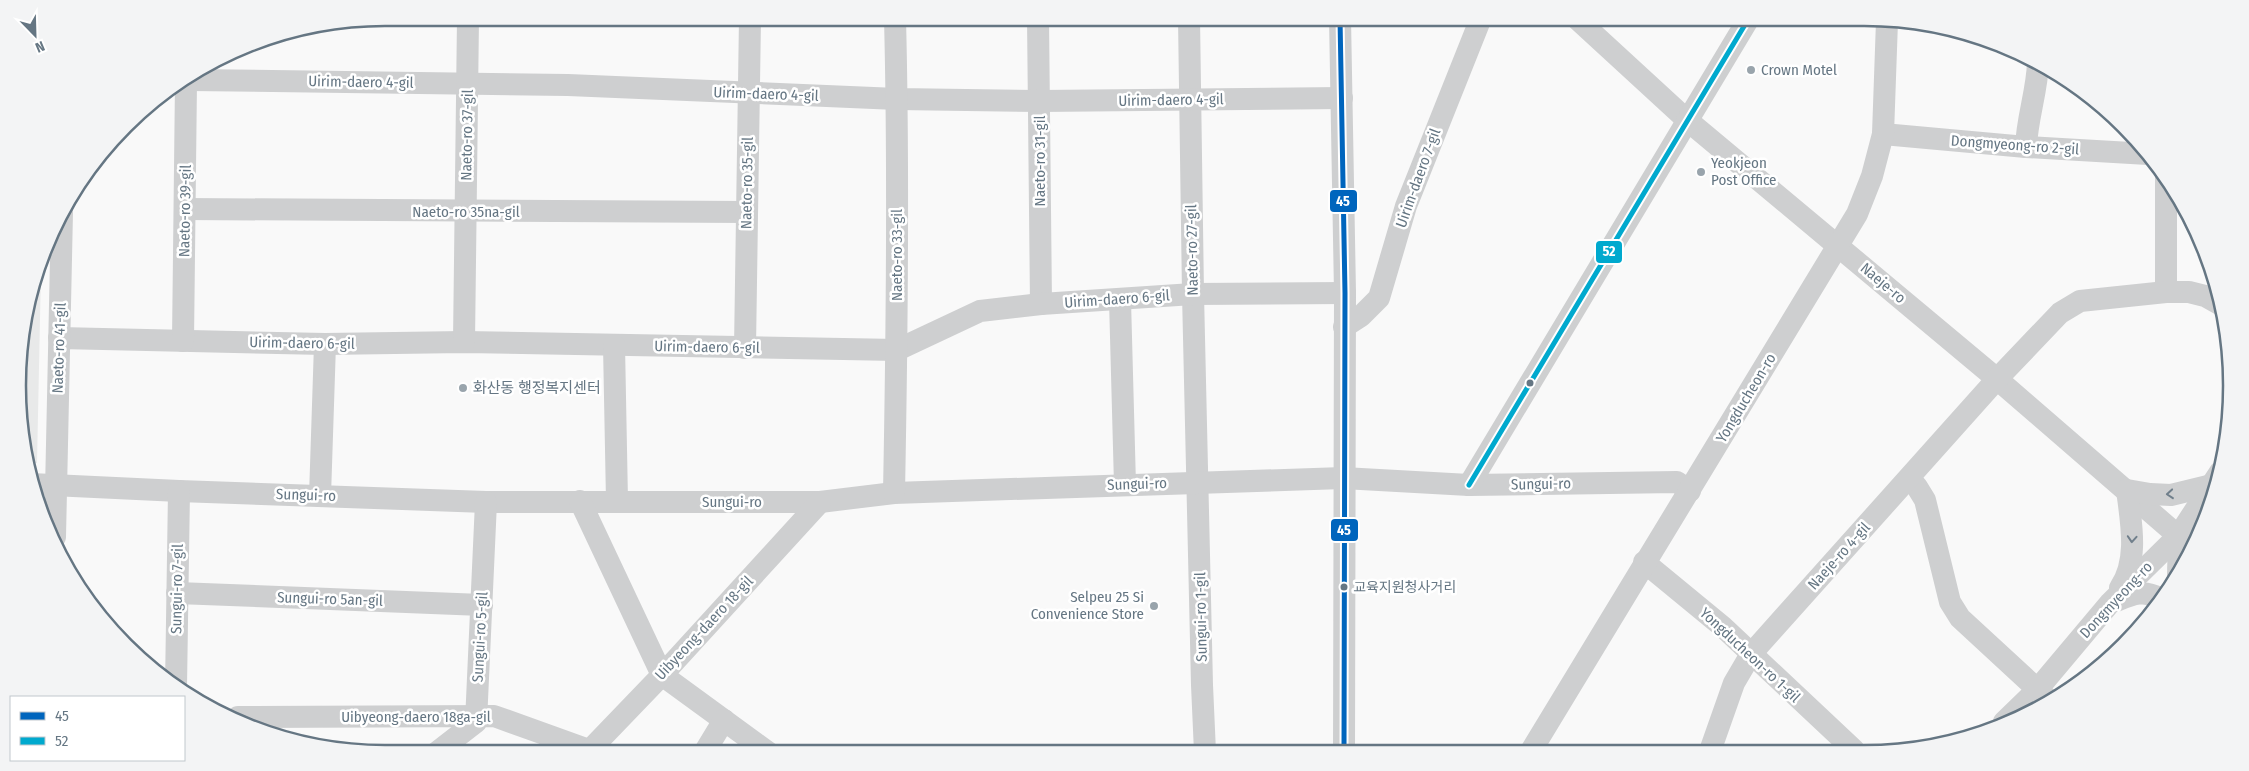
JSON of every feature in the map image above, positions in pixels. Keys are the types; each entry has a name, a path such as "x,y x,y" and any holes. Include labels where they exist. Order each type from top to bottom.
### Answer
{"street":[{"name":"Naeto-ro 37-gil","path":"464,342 468,26"},
{"name":"Naeto-ro 35-gil","path":"744,348 750,26"},
{"name":"Naeto-ro 33-gil","path":"894,493 897,350 895,26"},
{"name":"Naeto-ro 31-gil","path":"1038,26 1041,304"},
{"name":"Naeto-ro 27-gil","path":"1189,26 1192,294 1198,482"},
{"path":"1340,26 1345,292 1343,478 1344,745"},
{"name":"Uirim-daero 7-gil","path":"1344,327 1366,312 1379,298 1406,206 1478,26"},
{"name":"Naeje-ro","path":"1585,26 1687,120 1997,379 2185,541"},
{"path":"1469,484 1743,26"},
{"name":"Yongducheon-ro","path":"1535,745 1857,214 1872,176 1883,134 1887,27"},
{"path":"2026,147 2027,125 2035,94 2037,71"},
{"name":"Uirim-daero 4-gil","path":"197,80 467,84 897,99 1040,101 1342,98"},
{"name":"Naeto-ro 39-gil","path":"183,341 186,87"},
{"name":"Dongmyeong-ro 2-gil","path":"1883,134 2026,147 2138,153"},
{"path":"2166,192 2166,292"},
{"name":"Naeto-ro 35na-gil","path":"185,209 747,212"},
{"name":"Naeto-ro 41-gil","path":"56,527 55,484 62,230"},
{"name":"Uirim-daero 6-gil","path":"60,338 325,344 464,342 897,350 980,311 1041,304 1192,294 1345,292"},
{"name":"Naeje-ro 4-gil","path":"1712,745 1734,683 1751,654 1910,479 1997,379 2060,313 2080,301 2166,292 2189,292 2205,296 2213,301"},
{"path":"1120,300 1125,485"},
{"path":"320,496 325,344"},
{"path":"614,345 617,501"},
{"name":"Sungui-ro","path":"40,484 486,502 820,502 894,493 1343,478 1469,484 1677,482 1690,491"},
{"path":"1910,479 1925,500 1950,602 1960,618 2043,695"},
{"name":"Sungui-ro 1-gil","path":"1198,482 1205,745"},
{"path":"2110,603 2129,573 2133,533 2127,490 2171,495 2208,486"},
{"name":"Sungui-ro 7-gil","path":"176,677 179,491"},
{"path":"580,501 662,675 758,745"},
{"name":"Sungui-ro 5-gil","path":"476,716 486,502"},
{"name":"Uibyeong-daero 18-gil","path":"595,745 662,675 820,502"},
{"name":"Dongmyeong-ro","path":"2031,703 2043,695 2110,603 2185,541 2196,520"},
{"name":"Yongducheon-ro 1-gil","path":"1644,562 1723,627 1849,745"},
{"path":"2110,603 2137,592 2154,597"},
{"name":"Sungui-ro 5an-gil","path":"177,593 482,605"},
{"path":"446,745 476,722 476,716"},
{"name":"Uibyeong-daero 18ga-gil","path":"248,717 494,716 570,745"},
{"path":"709,745 724,720"}],"shaded area":[{"path":"41,284 37,463 35,463 29,432 26,386 29,339"}],"transit line":[{"name":"45","path":"1340,26 1345,293 1344,745"},
{"name":"52","path":"1469,485 1744,26"}],"place":[{"name":"Crown Motel","path":"1751,70"},
{"name":"Yeokjeon Post Office","path":"1701,172"},
{"name":"화산동 행정복지센터","path":"463,388"},
{"name":"교육지원청사거리","path":"1344,587"},
{"name":"Selpeu 25 Si Convenience Store","path":"1154,606"}]}
